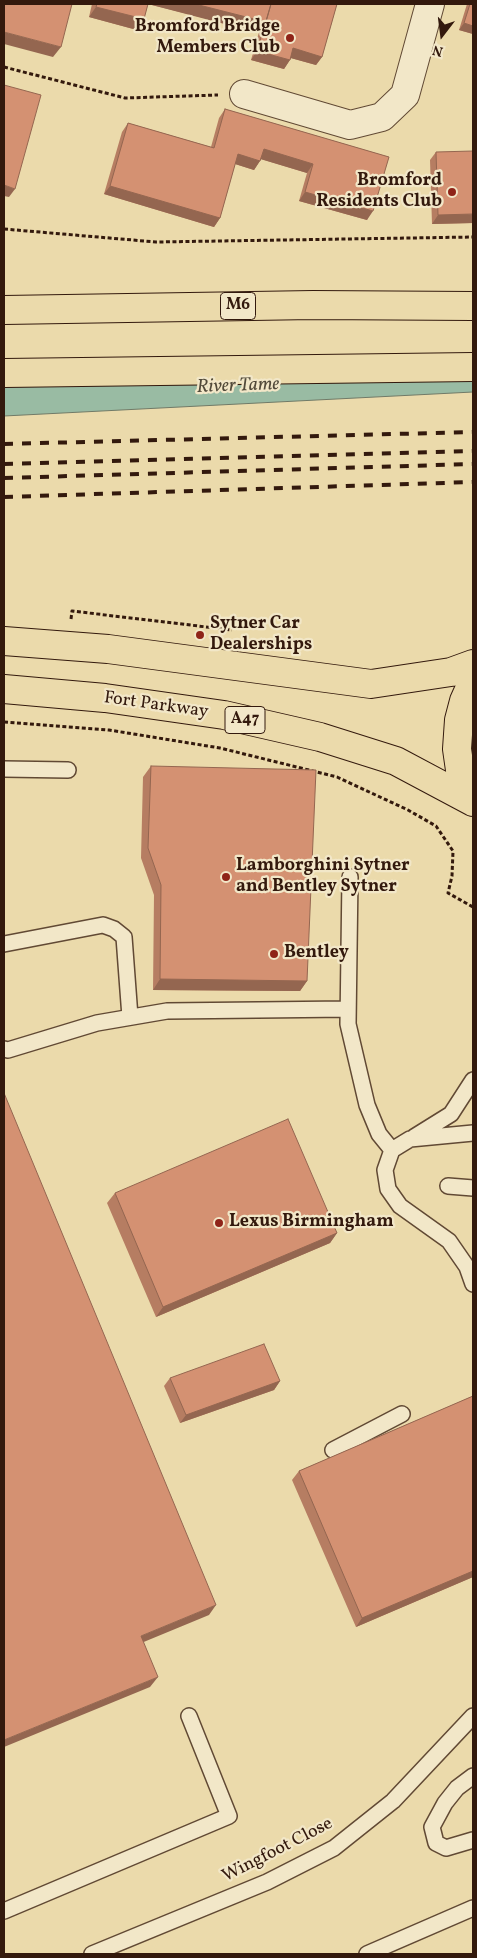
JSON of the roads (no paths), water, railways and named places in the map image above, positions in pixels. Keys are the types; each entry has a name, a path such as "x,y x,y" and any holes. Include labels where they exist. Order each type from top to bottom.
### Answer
{"main road":[{"name":"M6","path":"4,310 313,305 473,306"},
{"path":"4,373 473,367"},
{"path":"4,641 108,649 371,684 451,672 473,664"},
{"name":"Fort Parkway","path":"473,681 464,701 459,720 457,750 460,770 473,802"},
{"name":"Fort Parkway","path":"4,689 105,698 224,715 320,737 396,761 473,802"}],"street":[{"path":"244,94 350,125 382,117 405,95 430,4"}],"lane":[{"path":"4,769 68,770"},
{"path":"350,877 348,1024 367,1105 379,1134 392,1150"},
{"path":"4,944 103,925 114,929 124,937 130,1017"},
{"path":"4,1049 8,1050 97,1022 167,1012 348,1009"},
{"path":"473,1080 451,1114 392,1150 385,1170 388,1189 400,1206 449,1241 467,1267 473,1284"},
{"path":"410,1139 473,1134"},
{"path":"448,1186 473,1188"},
{"path":"333,1450 402,1414"},
{"path":"4,1911 229,1816 190,1716"},
{"name":"Wingfoot Close","path":"92,1954 267,1882 334,1848 393,1801 473,1716"},
{"path":"473,1776 457,1788 446,1802 432,1827 432,1834 436,1843 446,1848 473,1840"},
{"path":"367,1954 473,1908"}],"water":[{"name":"River Tame","path":"473,357 473,392 4,416 4,381"}],"railway":[{"path":"4,444 473,432"},
{"path":"4,464 473,451"},
{"path":"4,478 473,464"},
{"path":"4,497 473,482"}],"place":[{"name":"Bromford Bridge Members Club","path":"290,38"},
{"name":"Bromford Residents Club","path":"452,192"},
{"name":"Sytner Car Dealerships","path":"200,635"},
{"name":"Lamborghini Sytner and Bentley Sytner","path":"226,877"},
{"name":"Bentley","path":"274,954"},
{"name":"Lexus Birmingham","path":"219,1223"}]}
